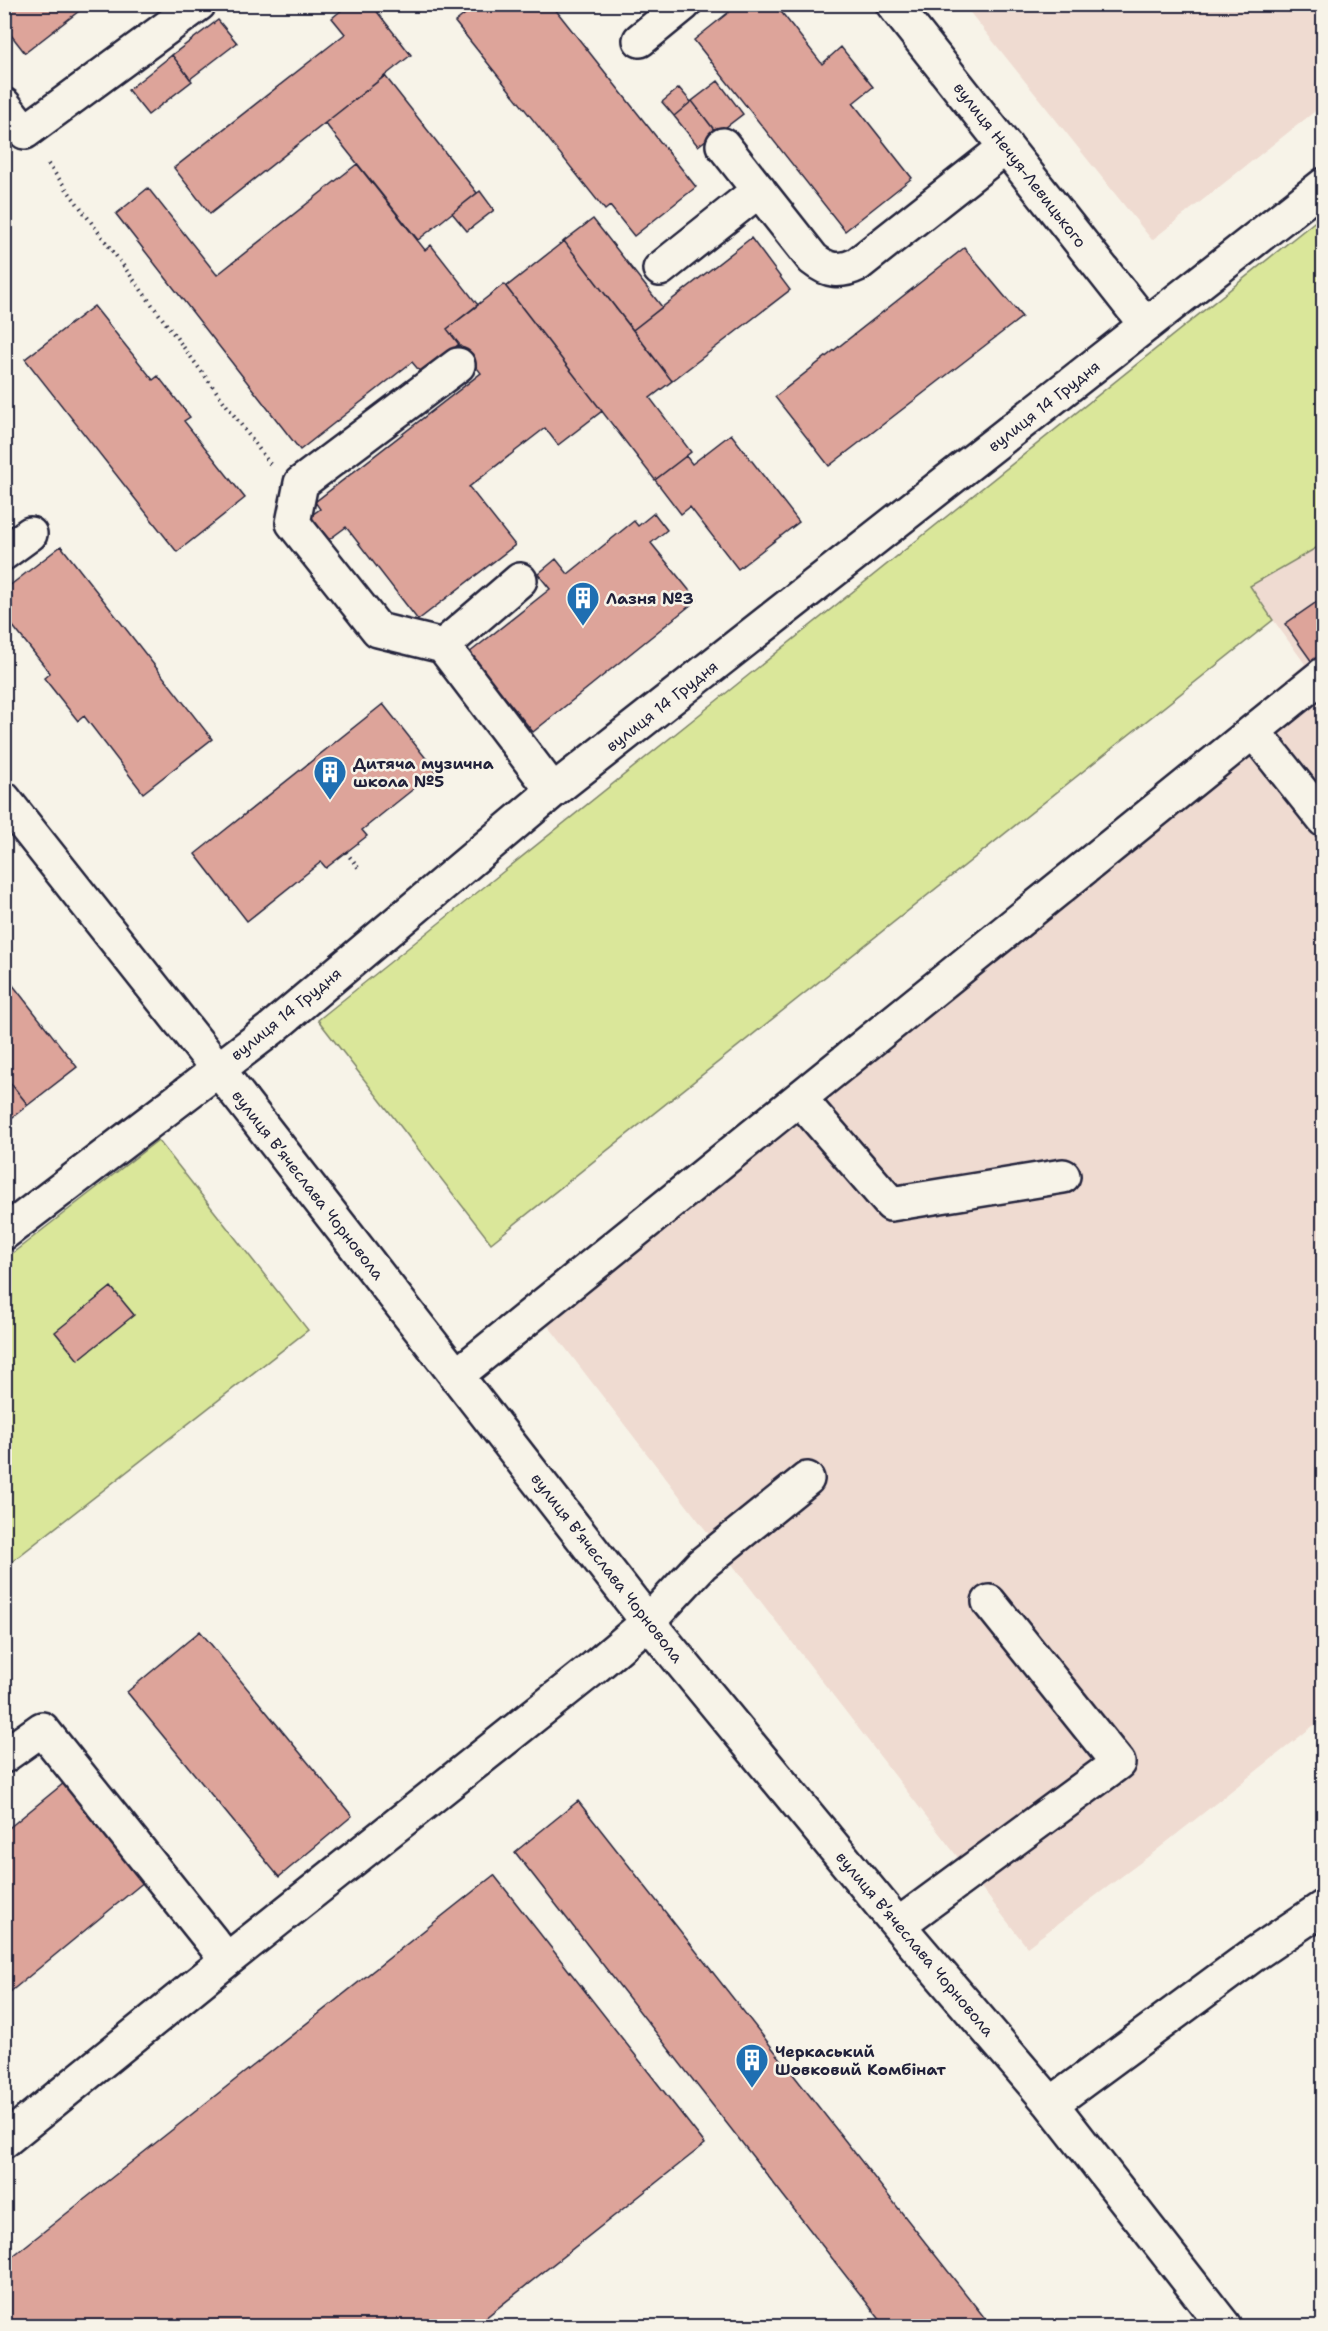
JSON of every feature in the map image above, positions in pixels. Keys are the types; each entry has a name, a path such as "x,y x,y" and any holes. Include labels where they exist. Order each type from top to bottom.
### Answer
{"street":[{"path":"4,105 24,132 199,4"},
{"path":"640,40 684,4"},
{"name":"вулиця Нечуя-Левицького","path":"893,4 1146,325"},
{"path":"723,145 813,259 823,267 834,271 847,270 858,264 1005,147"},
{"name":"вулиця 14 Грудня","path":"4,1233 271,1029 553,791 1323,185"},
{"path":"660,269 759,190"},
{"path":"458,365 301,483 293,523 378,630 443,646 553,791"},
{"path":"443,646 520,580"},
{"path":"456,1376 1323,674"},
{"path":"1254,732 1323,820"},
{"name":"вулиця Вʼячеслава Чорновола","path":"4,799 217,1068 648,1622 898,1925 1051,2104 1224,2326"},
{"path":"800,1099 891,1204 1063,1176"},
{"path":"4,2141 227,1960 512,1735 648,1622 702,1564 807,1479"},
{"path":"898,1925 1118,1763 989,1602"},
{"path":"4,1756 42,1729 227,1960"},
{"path":"1051,2104 1253,1955 1323,1907"}],"path":[{"path":"24,132 277,474 301,483"},
{"path":"346,852 360,870"}],"shaded area":[{"path":"964,5 1323,5 1323,105 1152,240"},
{"path":"1323,544 1323,1718 1153,1853 1027,1947 540,1315 1208,783 1190,760 1305,664 1249,586"}],"green space":[{"path":"1323,215 1323,544 1250,586 1273,620 491,1243 318,1020"},
{"path":"158,1140 308,1330 5,1567 5,1259"}],"building":[{"path":"4,4 88,4 25,53 4,26"},
{"path":"349,4 371,4 411,55 210,214 174,168 345,34 332,18"},
{"path":"478,4 551,4 696,187 634,236 610,206 605,210 455,22"},
{"path":"739,4 775,4 822,64 841,47 873,87 853,103 912,178 845,231 694,40"},
{"path":"218,20 237,43 190,79 172,55"},
{"path":"172,55 192,81 148,115 128,90"},
{"path":"385,76 477,193 418,240 325,123"},
{"path":"718,81 743,114 717,134 692,101"},
{"path":"679,88 691,102 674,116 662,102"},
{"path":"692,101 716,132 698,146 674,116"},
{"path":"357,164 425,250 431,245 478,305 447,329 459,344 422,374 412,362 300,450 116,214 148,188 217,275"},
{"path":"480,191 494,210 467,231 452,213"},
{"path":"593,219 662,307 633,330 564,241"},
{"path":"751,238 790,290 672,381 633,330"},
{"path":"564,241 672,381 650,398 691,452 655,480 506,287"},
{"path":"964,248 1022,317 829,466 775,397"},
{"path":"504,284 602,411 558,445 545,428 469,487 515,545 418,620 346,527 327,541 309,517 320,509 315,502 481,373 447,329"},
{"path":"94,306 153,380 158,376 190,417 184,421 245,498 177,552 25,359"},
{"path":"731,434 799,522 738,569 690,507 681,514 655,480 686,456 692,464"},
{"name":"Лазня №3","path":"654,513 667,530 651,543 697,600 533,732 469,653 550,589 538,574 556,559 568,574 634,521 638,526"},
{"path":"61,546 212,739 143,793 84,716 78,721 44,678 50,673 4,615 4,590"},
{"path":"1324,597 1324,654 1312,662 1285,624"},
{"name":"Дитяча музична школа №5","path":"383,704 436,771 362,830 367,836 326,868 321,862 247,921 195,854"},
{"path":"12,984 77,1067 28,1105 4,1075 4,989"},
{"path":"4,1075 28,1105 4,1124"},
{"path":"111,1287 134,1315 78,1360 55,1332"},
{"path":"200,1631 352,1816 279,1877 127,1692"},
{"path":"64,1783 145,1881 4,1997 4,1832"},
{"name":"Черкаський Шовковий Комбінат","path":"578,1801 991,2326 885,2326 515,1852"},
{"path":"494,1875 705,2144 475,2326 4,2326 4,2263"}],"place":[{"name":"Лазня №3","path":"583,627"},
{"name":"Дитяча музична школа №5","path":"330,801"},
{"name":"Черкаський Шовковий Комбінат","path":"752,2089"}]}
